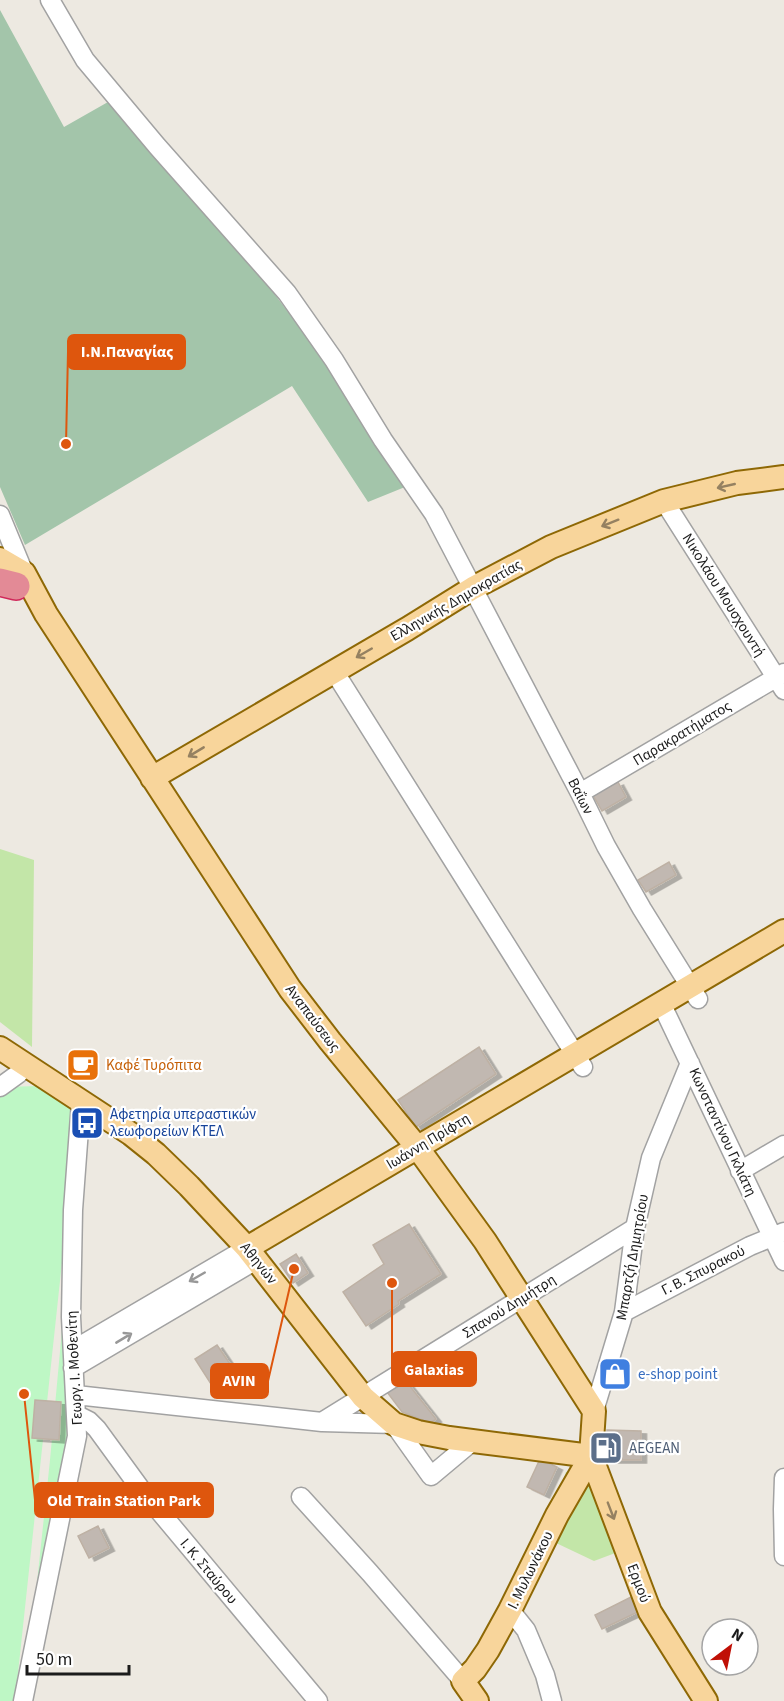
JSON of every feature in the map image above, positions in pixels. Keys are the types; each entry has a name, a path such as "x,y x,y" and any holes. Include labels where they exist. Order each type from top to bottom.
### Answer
{"main road":[{"name":"Ελληνικής Δημοκρατίας","path":"152,778 473,588 551,546 664,501 737,483 784,477"},
{"name":"Αναπαύσεως","path":"0,559 10,580 46,614 290,989 422,1154 485,1241 594,1411"},
{"name":"Ιωάννη Πρίφτη","path":"252,1254 665,1010 784,931"},
{"name":"Ιωάννη Πρίφτη","path":"694,992 784,948"},
{"name":"Αθηνών","path":"0,1048 131,1134 156,1154 252,1254 363,1397 394,1424 434,1435 591,1456"},
{"name":"Ιωάννη Πρίφτη","path":"422,1154 505,1113 579,1060"},
{"name":"Μπαρτζή Δημητρίου","path":"591,1456 594,1411"},
{"name":"Ι. Μυλωνάκου","path":"463,1682 488,1650 556,1515 591,1456"},
{"name":"Ερμού","path":"591,1456 650,1611 706,1701"},
{"path":"463,1682 477,1701"}],"street":[{"name":"Βαΐων","path":"50,0 85,60 156,146 287,293 328,350 383,440 434,514 606,846 694,992"},
{"name":"Νικολάου Μουσχουντή","path":"664,501 781,680"},
{"path":"0,515 10,580"},
{"path":"334,671 579,1060"},
{"name":"Παρακρατήματος","path":"580,793 781,680"},
{"name":"Κωνσταντίνου Γκλιάτη","path":"665,1010 740,1170 778,1234 784,1261"},
{"name":"Μπαρτζή Δημητρίου","path":"594,1411 624,1312 635,1228 651,1158 690,1063"},
{"path":"0,1087 25,1066"},
{"name":"Γεωργ. Ι. Μοθενίτη","path":"23,1701 77,1436 71,1317 73,1210 81,1102"},
{"path":"740,1170 784,1145"},
{"name":"Σπανού Δημήτρη","path":"322,1422 635,1228"},
{"name":"Γ. Β. Σπυρακού","path":"624,1312 691,1276 778,1234"},
{"name":"Ιωάννη Πρίφτη","path":"73,1359 252,1254"},
{"path":"76,1395 322,1422 394,1424 430,1476 474,1440"},
{"name":"Ι. Κ. Σταύρου","path":"77,1415 97,1430 147,1496 318,1701"},
{"path":"784,1478 784,1556"},
{"path":"301,1497 370,1573 463,1682"},
{"path":"510,1610 526,1630 545,1675 552,1701"}],"green space":[{"path":"0,10 64,127 108,102 245,255 329,366 405,487 368,502 292,386 25,545 0,487"},
{"path":"0,849 34,860 32,1047 0,1022"},
{"path":"81,1085 15,1701 0,1701 0,1087"},
{"path":"73,1210 77,1415 26,1686 50,1460"},
{"path":"594,1464 626,1549 594,1561 554,1542 543,1544 566,1472"}],"building":[{"path":"618,782 626,797 602,811 593,795"},
{"path":"669,862 676,875 646,892 638,880"},
{"path":"479,1047 496,1074 416,1127 398,1100"},
{"path":"409,1224 441,1274 398,1301 399,1304 366,1326 343,1292 384,1264 373,1245"},
{"path":"296,1254 308,1273 293,1283 280,1264"},
{"path":"217,1345 241,1380 218,1395 195,1359"},
{"path":"405,1380 436,1419 430,1423 402,1412 387,1392"},
{"path":"35,1400 61,1402 59,1440 32,1438"},
{"path":"607,1430 641,1431 641,1460 606,1460"},
{"path":"540,1459 557,1467 544,1495 527,1487"},
{"path":"98,1526 109,1548 89,1558 78,1536"},
{"path":"633,1596 640,1611 602,1629 595,1615"}],"place":[{"name":"Ι.Ν.Παναγίας","path":"66,444"},
{"name":"Καφέ Τυρóπιτα","path":"83,1065"},
{"name":"Αφετηρία υπεραστικών λεωφορείων ΚΤΕΛ","path":"87,1123"},
{"name":"AVIN","path":"294,1269"},
{"name":"Galaxias","path":"392,1283"},
{"name":"e-shop point","path":"615,1374"},
{"name":"Old Train Station Park","path":"24,1394"},
{"name":"AEGEAN","path":"606,1448"}]}
